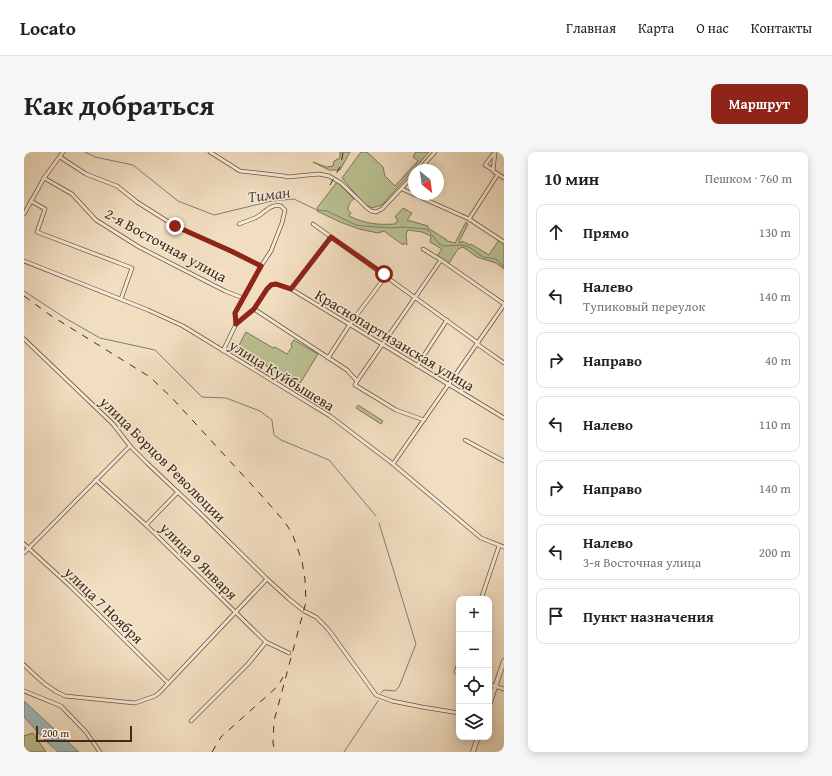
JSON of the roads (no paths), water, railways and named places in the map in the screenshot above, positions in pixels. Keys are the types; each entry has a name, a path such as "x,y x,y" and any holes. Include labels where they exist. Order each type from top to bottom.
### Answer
{"street":[{"path":"24,214 44,178 63,152"},
{"path":"210,152 240,171 284,176 287,178 319,174 329,176 337,180 367,208 374,212 382,209 408,182"},
{"path":"424,164 435,152"},
{"path":"493,170 495,152"},
{"path":"495,152 485,165 504,178"},
{"path":"60,157 86,174 117,186 137,202 175,226 261,266"},
{"path":"469,219 498,174"},
{"name":"2-я Восточная улица","path":"44,178 72,194 96,220 122,237 190,273 243,298"},
{"path":"402,189 469,219 504,242"},
{"path":"31,201 44,209 36,232 132,268 121,299"},
{"path":"236,324 235,313 271,251 284,219 284,209 281,206 276,205 268,208 256,217 239,224"},
{"path":"313,224 448,320 504,364"},
{"path":"291,289 331,237"},
{"path":"393,464 504,305 423,249"},
{"path":"424,420 396,410 355,385 441,260"},
{"name":"улица Куйбышева","path":"24,261 121,299 184,326 330,416 393,464 469,529 483,539 504,548"},
{"path":"328,358 350,324 386,276"},
{"name":"Краснопартизанская улица","path":"254,309 267,289 273,284 291,289 504,418"},
{"path":"223,351 236,324 254,309 347,370 357,381"},
{"path":"417,366 448,320"},
{"name":"улица Борцов Революции","path":"24,339 113,424 130,446 267,579 304,611 316,617 328,629 376,695 392,701 456,713"},
{"path":"465,440 504,461"},
{"path":"24,553 130,446"},
{"name":"улица 9 Января","path":"96,480 146,525 266,642 289,652"},
{"path":"146,525 178,492"},
{"name":"улица 7 Ноября","path":"24,544 70,586 168,683"},
{"path":"482,596 499,546"},
{"path":"24,664 43,682 56,692 65,696 135,704 159,693 267,579"},
{"path":"191,721 248,664 266,642"},
{"path":"489,704 504,661"},
{"path":"492,685 504,689"},
{"path":"24,691 61,706 86,732 100,752"},
{"path":"473,752 477,740"}],"water":[{"path":"24,701 79,752 58,752 46,741 24,717"}],"waterway":[{"name":"Тиман","path":"85,152 95,157 133,165 178,201 214,215 272,201 294,199 317,210 327,211 356,225 425,229 429,231 439,244 443,246 462,245 469,247 483,257 496,259 504,267"},
{"name":"Тиман","path":"24,291 65,318 100,338 155,350 202,397 226,398 260,411 272,420 274,435 281,440 329,460 376,516"},
{"path":"379,523 416,644 399,687 395,691 384,690 381,693"},
{"path":"344,752 378,701"}],"railway":[{"path":"330,185 341,165 343,152"},
{"path":"24,296 50,315 150,377 172,398 262,496 284,521 292,533 302,561 305,579 306,602 274,721 273,743 275,752"},
{"path":"212,752 221,737 278,686 283,677"}]}
